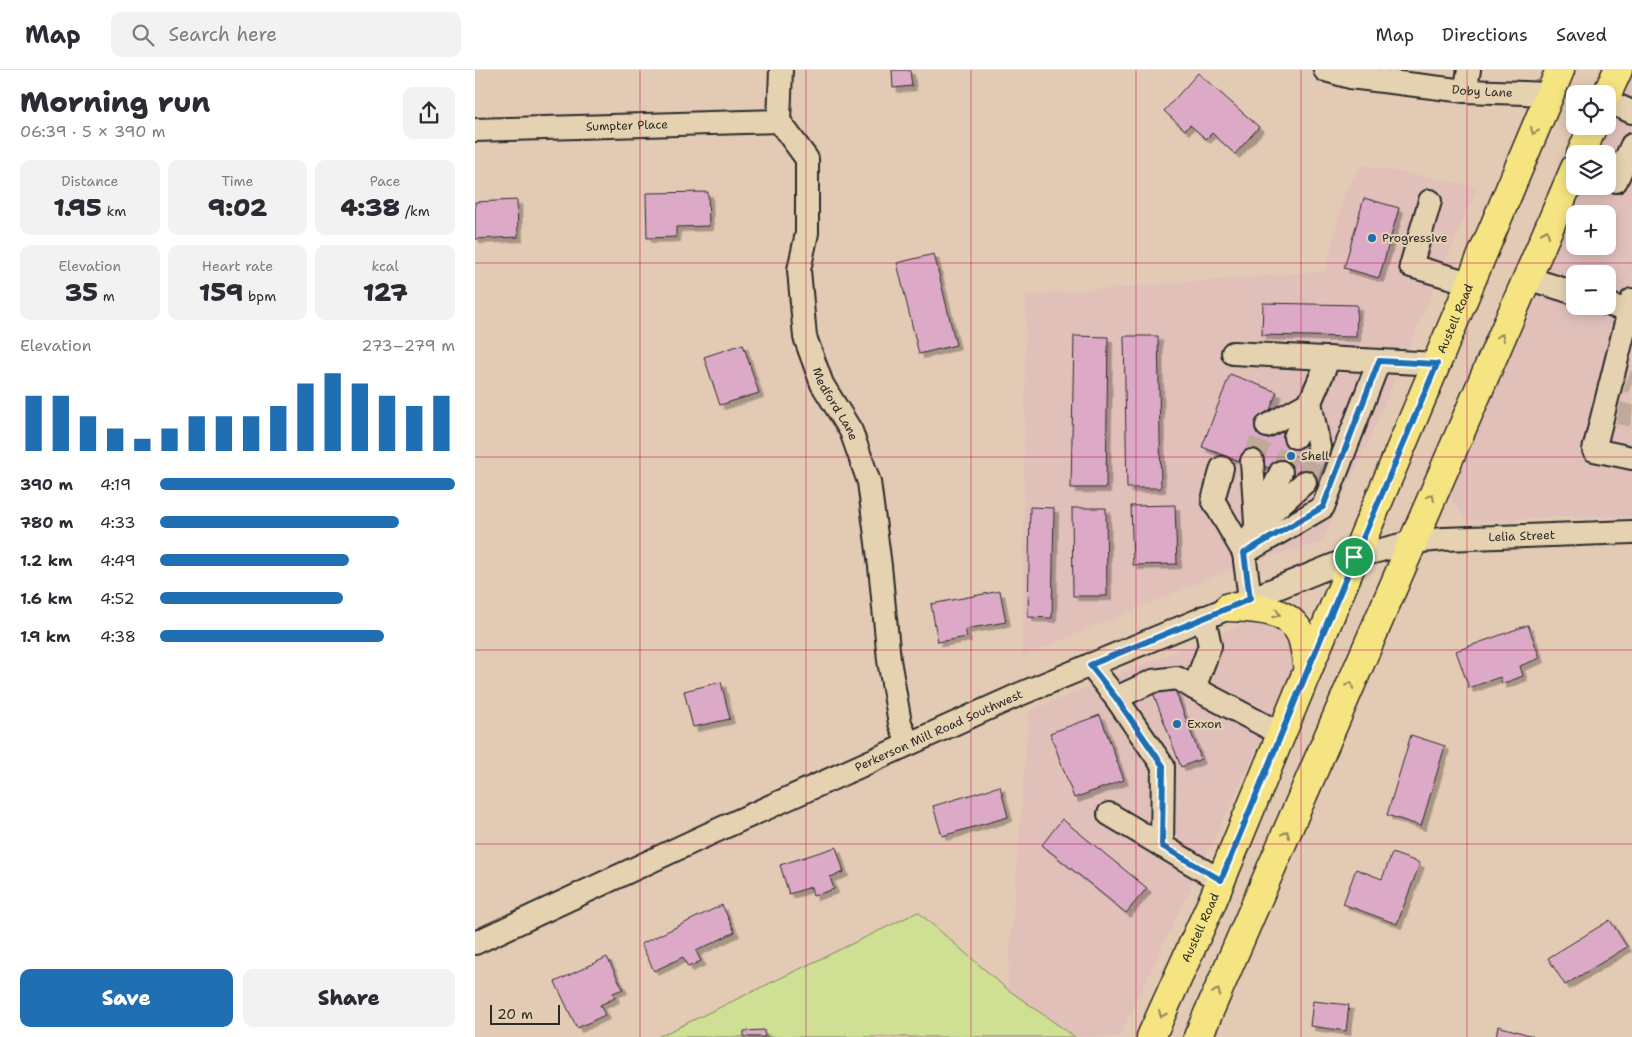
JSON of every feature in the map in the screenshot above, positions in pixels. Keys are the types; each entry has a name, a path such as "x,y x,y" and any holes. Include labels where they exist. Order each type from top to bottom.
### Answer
{"main road":[{"path":"1611,85 1618,70"},
{"name":"Austell Road","path":"1151,1037 1221,880 1354,557 1555,82"},
{"path":"1198,1037 1566,189"},
{"path":"1239,603 1282,615 1294,624 1301,634 1308,669"}],"street":[{"path":"779,121 781,70"},
{"name":"Doby Lane","path":"1325,70 1351,77 1555,82"},
{"path":"1616,105 1632,112"},
{"name":"Sumpter Place","path":"475,130 779,121"},
{"name":"Medford Lane","path":"779,121 807,159 807,233 799,270 805,338 822,384 851,431 869,482 880,566 889,660 901,723 908,744"},
{"path":"1616,182 1632,145"},
{"path":"1430,201 1411,266 1470,283"},
{"path":"1527,278 1566,290"},
{"path":"1616,308 1630,313 1626,352 1611,411 1594,450 1632,458"},
{"path":"1233,353 1437,364"},
{"path":"1295,437 1329,358"},
{"path":"1244,553 1323,507 1379,361"},
{"path":"1267,426 1310,402"},
{"path":"1310,402 1319,447"},
{"path":"1252,461 1256,527"},
{"path":"1222,468 1213,500 1244,553"},
{"path":"1239,603 1244,553 1281,472"},
{"path":"1256,527 1305,482"},
{"name":"Lelia Street","path":"1412,542 1632,532"},
{"name":"Perkerson Mill Road Southwest","path":"475,943 908,744 1090,665 1354,557 1412,542"},
{"path":"1194,688 1210,646 1204,617"},
{"path":"1090,665 1116,698 1163,766 1162,846"},
{"path":"1116,698 1153,681 1177,678 1281,734"},
{"path":"1109,814 1221,880"}],"shaded area":[{"path":"1632,74 1632,517 1566,516 1467,521 1448,494 1566,225 1566,255 1616,255 1616,205 1575,205 1579,195 1616,195 1616,145 1601,145 1605,135 1616,135 1616,111"},
{"path":"1361,165 1478,186 1367,445 1321,543 1245,563 1022,657 1026,295 1326,271 1344,194"},
{"path":"1257,623 1277,626 1290,637 1297,650 1294,672 1119,1037 1075,1037 1007,989 1029,711 1244,624"}],"green space":[{"path":"918,912 1007,989 1075,1037 658,1037"}],"building":[{"path":"892,70 910,70 912,86 893,88"},
{"path":"1198,73 1259,127 1235,154 1212,133 1206,139 1190,125 1185,130 1164,111"},
{"path":"708,192 709,226 676,227 676,237 647,238 646,193"},
{"name":"Progressive","path":"1364,198 1399,208 1379,278 1344,268"},
{"path":"517,200 518,237 475,239 475,202"},
{"path":"934,254 956,345 919,354 897,263"},
{"path":"1263,303 1357,305 1356,337 1262,335"},
{"path":"1074,336 1108,337 1106,488 1071,488"},
{"path":"1124,336 1158,336 1161,488 1127,488"},
{"path":"743,344 759,393 720,405 704,357"},
{"path":"1230,374 1277,392 1264,425 1329,451 1315,486 1246,459 1244,463 1202,447"},
{"path":"1175,505 1177,564 1133,565 1131,506"},
{"path":"1030,507 1054,508 1052,618 1028,617"},
{"path":"1072,508 1106,508 1107,596 1073,596"},
{"path":"1000,591 1006,622 965,629 967,637 938,642 931,604"},
{"path":"1528,625 1540,658 1520,666 1523,676 1502,684 1500,677 1469,688 1456,651"},
{"path":"721,682 730,719 693,727 684,691"},
{"name":"Exxon","path":"1172,682 1201,759 1181,767 1152,690"},
{"path":"1100,715 1124,780 1074,798 1050,733"},
{"path":"1411,735 1445,746 1421,826 1387,815"},
{"path":"1000,786 1008,817 942,836 933,806"},
{"path":"1062,819 1147,888 1126,913 1042,845"},
{"path":"836,847 844,872 830,877 834,889 813,896 811,887 789,894 780,865"},
{"path":"1392,853 1420,863 1397,924 1343,904 1356,869 1382,879"},
{"path":"722,905 735,932 696,951 701,961 688,967 683,957 654,971 641,944"},
{"path":"1610,920 1627,947 1565,985 1548,958"},
{"path":"607,957 623,989 613,993 615,998 600,1005 605,1015 577,1028 555,982"},
{"path":"1313,1001 1349,1005 1346,1031 1310,1026"},
{"path":"1498,1026 1533,1036 1496,1037"},
{"path":"764,1030 765,1037 744,1037 744,1031"}],"tunnel":[{"path":"1627,381 1632,383"},
{"path":"1618,413 1632,416"},
{"path":"1252,461 1267,426"},
{"path":"1281,472 1295,437"},
{"path":"1305,482 1319,447"}],"place":[{"name":"Progressive","path":"1372,238"},
{"name":"Shell","path":"1291,456"},
{"name":"Exxon","path":"1177,724"}],"route":[{"path":"1379,361 1437,364 1354,557 1221,880 1162,846 1163,766 1116,698 1090,665 1250,599 1244,553 1323,507 1379,361"}]}
